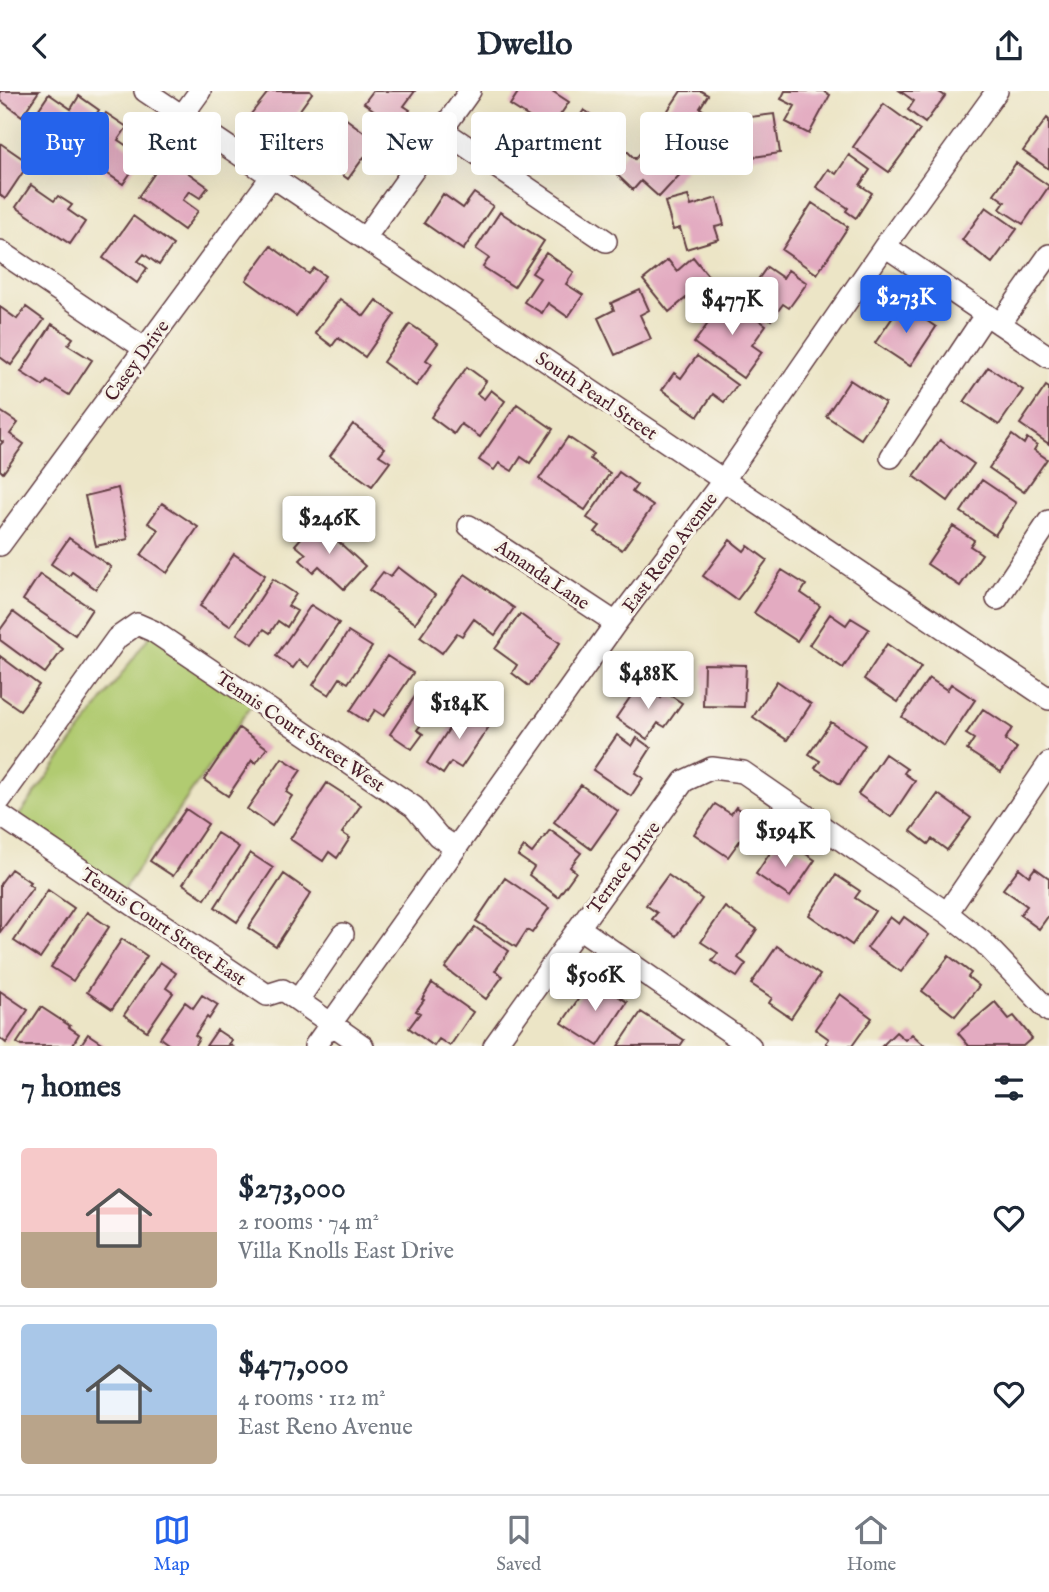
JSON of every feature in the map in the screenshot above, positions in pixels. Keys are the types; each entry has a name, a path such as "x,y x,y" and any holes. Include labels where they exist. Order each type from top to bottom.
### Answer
{"street":[{"name":"South Pearl Street","path":"145,91 176,112"},
{"path":"185,112 200,91"},
{"path":"455,112 470,91"},
{"name":"East Reno Avenue","path":"315,1046 616,623 723,481 885,246 997,91"},
{"path":"457,139 606,241"},
{"name":"South Pearl Street","path":"221,142 1049,699"},
{"path":"365,239 410,175"},
{"name":"Casey Drive","path":"0,545 272,176"},
{"path":"885,246 1049,357"},
{"path":"0,251 144,348"},
{"path":"891,457 993,319 1049,255"},
{"path":"997,599 1049,521"},
{"name":"Amanda Lane","path":"469,526 616,623"},
{"name":"Tennis Court Street West","path":"0,800 117,638 137,624 153,631 414,807 438,836 456,848"},
{"path":"1049,763 947,913 983,942 1049,1011"},
{"name":"Terrace Drive","path":"494,1046 684,781 712,768 743,772 947,913"},
{"name":"Tennis Court Street East","path":"0,815 267,995 283,990 363,1046"},
{"path":"579,928 750,1046"},
{"path":"298,1000 343,934"}],"green space":[{"path":"153,631 255,700 119,896 13,824"}],"building":[{"path":"0,91 39,91 21,115 0,100"},
{"path":"269,91 312,93 298,112 253,112"},
{"path":"373,91 415,91 404,106 410,110 409,112 376,112 364,103"},
{"path":"519,91 552,91 569,102 562,112 521,112 510,105"},
{"path":"681,91 701,91 708,95 700,108 706,112 667,112"},
{"path":"785,91 823,91 830,95 809,134 786,122 795,106 781,99"},
{"path":"900,91 940,91 945,96 925,123 908,110 914,101"},
{"path":"49,94 71,109 79,96 99,110 98,112 37,112"},
{"path":"884,104 920,130 889,172 853,147"},
{"path":"774,114 780,153 753,157 753,117"},
{"path":"109,115 123,124 123,133 118,140 123,143 123,175 129,175 123,184 109,175"},
{"path":"1047,118 1049,120 1049,169 1023,151"},
{"path":"348,120 362,131 362,160 348,179 343,175 348,175"},
{"path":"0,143 21,157 21,175 5,199 0,195"},
{"path":"627,151 635,159 640,153 640,175 679,175 659,197 641,181 633,190 617,175 626,175"},
{"path":"849,155 870,170 860,185 872,193 856,218 846,211 848,208 816,187 828,169 836,174"},
{"path":"1016,163 1049,186 1023,224 1000,209 1005,202 994,194"},
{"path":"153,175 191,175 208,187 200,198 189,191 183,200 198,211 184,230 138,197"},
{"path":"31,185 54,201 58,196 72,205 68,210 85,222 70,244 16,207"},
{"path":"474,193 493,206 463,250 424,223 443,194 463,208"},
{"path":"688,196 691,206 717,198 724,225 715,227 719,239 686,249 680,228 673,230 665,202"},
{"path":"812,203 848,227 817,274 782,250"},
{"path":"986,207 1017,229 992,263 962,240"},
{"path":"500,212 544,241 514,287 483,267 489,258 476,249"},
{"path":"133,216 173,245 159,265 144,254 138,261 147,268 137,283 103,258"},
{"path":"271,246 309,274 314,268 325,276 296,316 246,280"},
{"path":"546,253 574,272 566,284 583,295 568,317 548,303 542,313 524,302 540,278 532,273"},
{"path":"693,257 710,278 669,312 643,280 668,260 677,271"},
{"path":"767,267 783,278 788,270 807,283 789,308 783,304 771,320 744,299"},
{"path":"640,290 649,310 640,315 651,339 615,355 598,318 614,310 611,303"},
{"path":"727,297 766,325 752,345 762,352 743,378 694,343"},
{"path":"340,299 364,316 376,300 395,314 365,357 338,338 332,346 315,333"},
{"path":"902,304 936,327 910,366 875,343"},
{"path":"0,307 17,319 26,307 44,320 11,365 0,357"},
{"path":"52,324 73,338 68,345 92,360 69,395 47,381 43,386 21,372"},
{"path":"410,324 438,343 426,360 432,364 416,386 383,362"},
{"path":"697,356 737,385 724,402 713,394 698,416 662,390 674,373 681,378"},
{"path":"467,367 486,381 477,394 484,399 491,390 505,401 480,437 461,424 454,434 431,417"},
{"path":"988,367 1023,390 999,425 964,402"},
{"path":"850,380 885,403 861,439 826,416"},
{"path":"1046,386 1049,388 1049,444 1020,424"},
{"path":"517,404 553,429 530,463 521,457 512,471 499,463 494,470 479,460"},
{"path":"0,411 18,423 10,434 24,444 3,473 0,470 0,445 3,442 0,440"},
{"path":"353,424 385,448 379,455 390,462 372,486 330,456"},
{"path":"1012,435 1024,444 1027,438 1037,445 1034,450 1047,459 1024,492 989,468"},
{"path":"568,437 593,454 590,459 610,473 585,510 539,479"},
{"path":"940,440 974,464 948,501 914,476"},
{"path":"619,472 637,485 632,492 653,506 622,550 595,532 600,526 587,518"},
{"path":"982,480 1016,503 995,535 961,512"},
{"path":"118,488 128,539 96,546 85,496"},
{"path":"162,503 198,527 167,573 141,555 159,530 148,523"},
{"path":"316,521 365,566 344,589 319,566 313,572 300,560 306,554 295,545"},
{"path":"953,526 974,540 970,546 982,554 960,586 927,564"},
{"path":"69,538 111,567 96,589 72,572 69,576 51,564"},
{"path":"730,540 744,551 748,546 767,560 737,600 703,576"},
{"path":"234,554 265,575 230,626 200,606"},
{"path":"398,567 435,595 415,623 369,590 383,572 390,577"},
{"path":"782,570 806,585 801,593 820,606 797,641 754,613"},
{"path":"40,574 92,609 75,635 23,600"},
{"path":"465,574 514,608 495,635 474,619 462,636 457,633 442,653 420,637"},
{"path":"273,579 296,594 288,606 297,611 287,627 278,621 270,633 264,629 253,644 237,634"},
{"path":"311,605 339,623 309,667 299,660 293,668 276,656"},
{"path":"13,612 63,649 45,673 0,640 0,630"},
{"path":"520,614 560,643 529,686 512,673 517,665 495,649"},
{"path":"830,614 846,625 851,618 869,629 843,668 809,645"},
{"path":"348,632 372,647 348,683 340,678 329,695 313,685"},
{"path":"887,644 921,667 898,702 864,679"},
{"path":"0,656 39,685 20,710 0,696"},
{"path":"387,656 413,673 384,716 375,710 367,722 350,711"},
{"path":"704,664 746,665 744,707 703,706"},
{"path":"929,678 947,690 951,684 975,700 944,746 902,717"},
{"path":"777,681 811,704 787,740 753,717"},
{"path":"424,683 447,698 429,725 424,721 417,730 423,734 412,749 390,734"},
{"path":"640,683 661,698 665,692 682,703 665,727 658,723 647,739 616,718"},
{"path":"463,707 490,725 461,768 451,762 443,774 427,763"},
{"path":"983,709 1012,728 1005,740 1017,748 1001,772 967,750 974,739 966,734"},
{"path":"831,722 865,745 840,784 815,768 820,761 809,754"},
{"path":"239,728 267,748 256,763 252,760 228,796 204,780"},
{"path":"617,735 632,746 637,738 651,748 635,773 643,778 631,796 593,770"},
{"path":"885,754 907,769 904,773 915,781 891,817 858,794"},
{"path":"282,758 301,770 286,792 292,796 272,826 247,809"},
{"path":"327,783 361,805 342,833 350,838 337,858 329,852 323,861 290,839"},
{"path":"581,785 618,811 591,849 554,822"},
{"path":"938,794 971,818 947,850 932,839 928,844 911,831"},
{"path":"715,804 731,814 736,807 761,824 748,843 741,839 728,857 694,834"},
{"path":"186,809 208,824 173,876 150,861"},
{"path":"550,830 581,853 570,867 576,872 558,897 529,875 534,867 518,856 524,847 532,853"},
{"path":"217,833 239,847 205,899 183,884"},
{"path":"776,844 792,855 797,848 815,860 790,897 756,874"},
{"path":"250,853 273,868 237,922 215,907"},
{"path":"1019,868 1029,876 1035,868 1049,878 1049,915 1039,929 1020,915 1027,906 1003,889"},
{"path":"11,869 33,887 0,932 0,884"},
{"path":"284,874 311,893 276,946 248,928"},
{"path":"668,875 702,899 676,936 652,919 657,913 646,905"},
{"path":"836,875 860,891 855,898 875,911 852,945 809,915"},
{"path":"505,878 549,908 532,933 527,930 516,947 476,921"},
{"path":"48,890 74,908 40,958 14,941"},
{"path":"725,907 757,929 738,958 746,964 737,977 712,961 718,953 701,942"},
{"path":"87,912 109,927 73,981 51,967"},
{"path":"890,917 899,924 904,917 929,935 901,972 867,948"},
{"path":"475,927 509,951 495,971 503,976 486,999 445,968"},
{"path":"122,939 147,956 112,1009 87,992"},
{"path":"777,946 820,975 791,1018 769,1003 772,998 751,984"},
{"path":"949,956 971,973 968,977 979,986 955,1016 922,991"},
{"path":"160,962 176,973 166,988 173,993 147,1031 124,1015"},
{"path":"592,979 627,1002 598,1046 562,1023"},
{"path":"432,983 473,1012 450,1046 439,1039 434,1046 409,1028 420,1013 416,1011"},
{"path":"0,991 28,1010 6,1043 0,1038"},
{"path":"840,994 872,1018 852,1046 830,1046 826,1043 829,1039 815,1029"},
{"path":"202,995 218,1005 195,1035 199,1038 194,1046 171,1046 160,1038 185,1002 193,1008"},
{"path":"995,1002 1009,1019 1014,1016 1032,1038 1023,1046 969,1046 958,1033"},
{"path":"41,1007 79,1034 72,1046 21,1046 17,1043"},
{"path":"641,1012 684,1040 680,1046 618,1046"},
{"path":"217,1030 232,1040 229,1044 232,1046 206,1046"},
{"path":"896,1032 905,1040 912,1034 925,1046 882,1046"},
{"path":"88,1034 106,1046 80,1046"}]}
